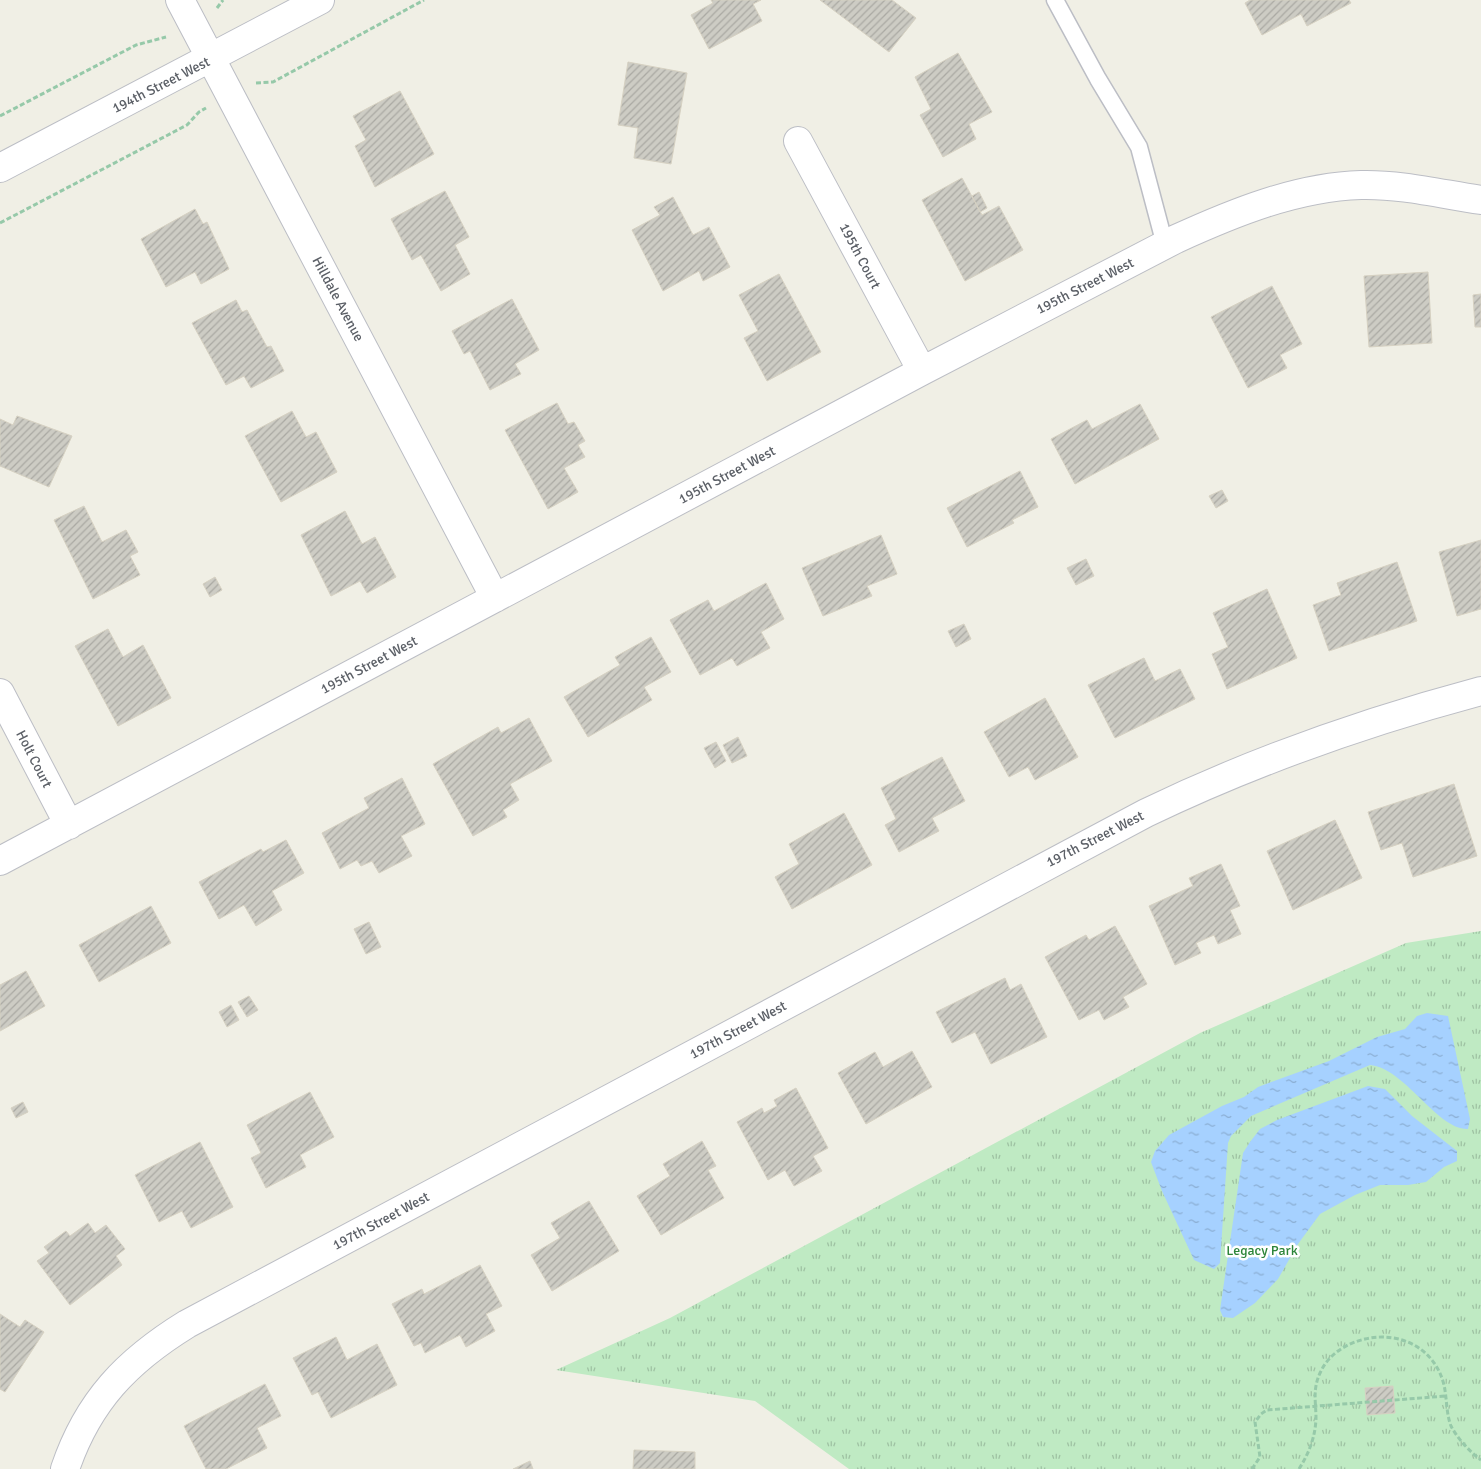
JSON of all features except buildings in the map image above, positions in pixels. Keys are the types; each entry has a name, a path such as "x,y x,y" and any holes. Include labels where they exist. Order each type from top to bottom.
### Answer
{"street":[{"name":"194th Street West","path":"0,168 320,0"},
{"name":"Hilldale Avenue","path":"186,11 495,598"},
{"name":"195th Court","path":"798,141 922,371"},
{"name":"195th Street West","path":"0,861 922,371 1165,245 1239,212 1291,197 1344,186 1400,187 1481,200"},
{"name":"197th Street West","path":"65,1469 90,1412 112,1384 140,1356 187,1324 1154,809 1282,753 1392,716 1481,691"},
{"name":"Holt Court","path":"0,693 69,825"}],"lane":[{"path":"1054,0 1140,147 1165,245"}],"path":[{"path":"0,116 136,45 161,40 186,11 221,6 223,0"},
{"path":"1300,1469 1314,1438 1313,1397 1316,1384 1328,1358 1355,1341 1376,1336 1400,1338 1418,1347 1434,1362 1444,1384 1451,1425 1462,1442 1481,1460"},
{"path":"1252,1469 1260,1457 1255,1432 1256,1419 1261,1414 1281,1408 1446,1396"}],"green space":[{"name":"Legacy Park","path":"1481,931 1481,1469 849,1469 755,1401 556,1370 670,1318 1200,1033 1406,943"}],"water":[{"path":"1427,1013 1448,1016 1470,1119 1468,1129 1456,1127 1445,1120 1396,1076 1370,1065 1251,1116 1231,1136 1228,1143 1220,1263 1214,1269 1194,1260 1162,1191 1151,1162 1155,1151 1169,1135 1222,1106 1244,1097 1258,1087 1329,1061 1377,1037 1405,1029 1417,1016"},
{"path":"1368,1086 1385,1089 1412,1116 1457,1151 1457,1161 1444,1167 1426,1182 1408,1185 1380,1185 1355,1195 1320,1214 1298,1244 1278,1279 1255,1303 1233,1318 1223,1317 1220,1310 1243,1153 1260,1129 1277,1120"}]}
